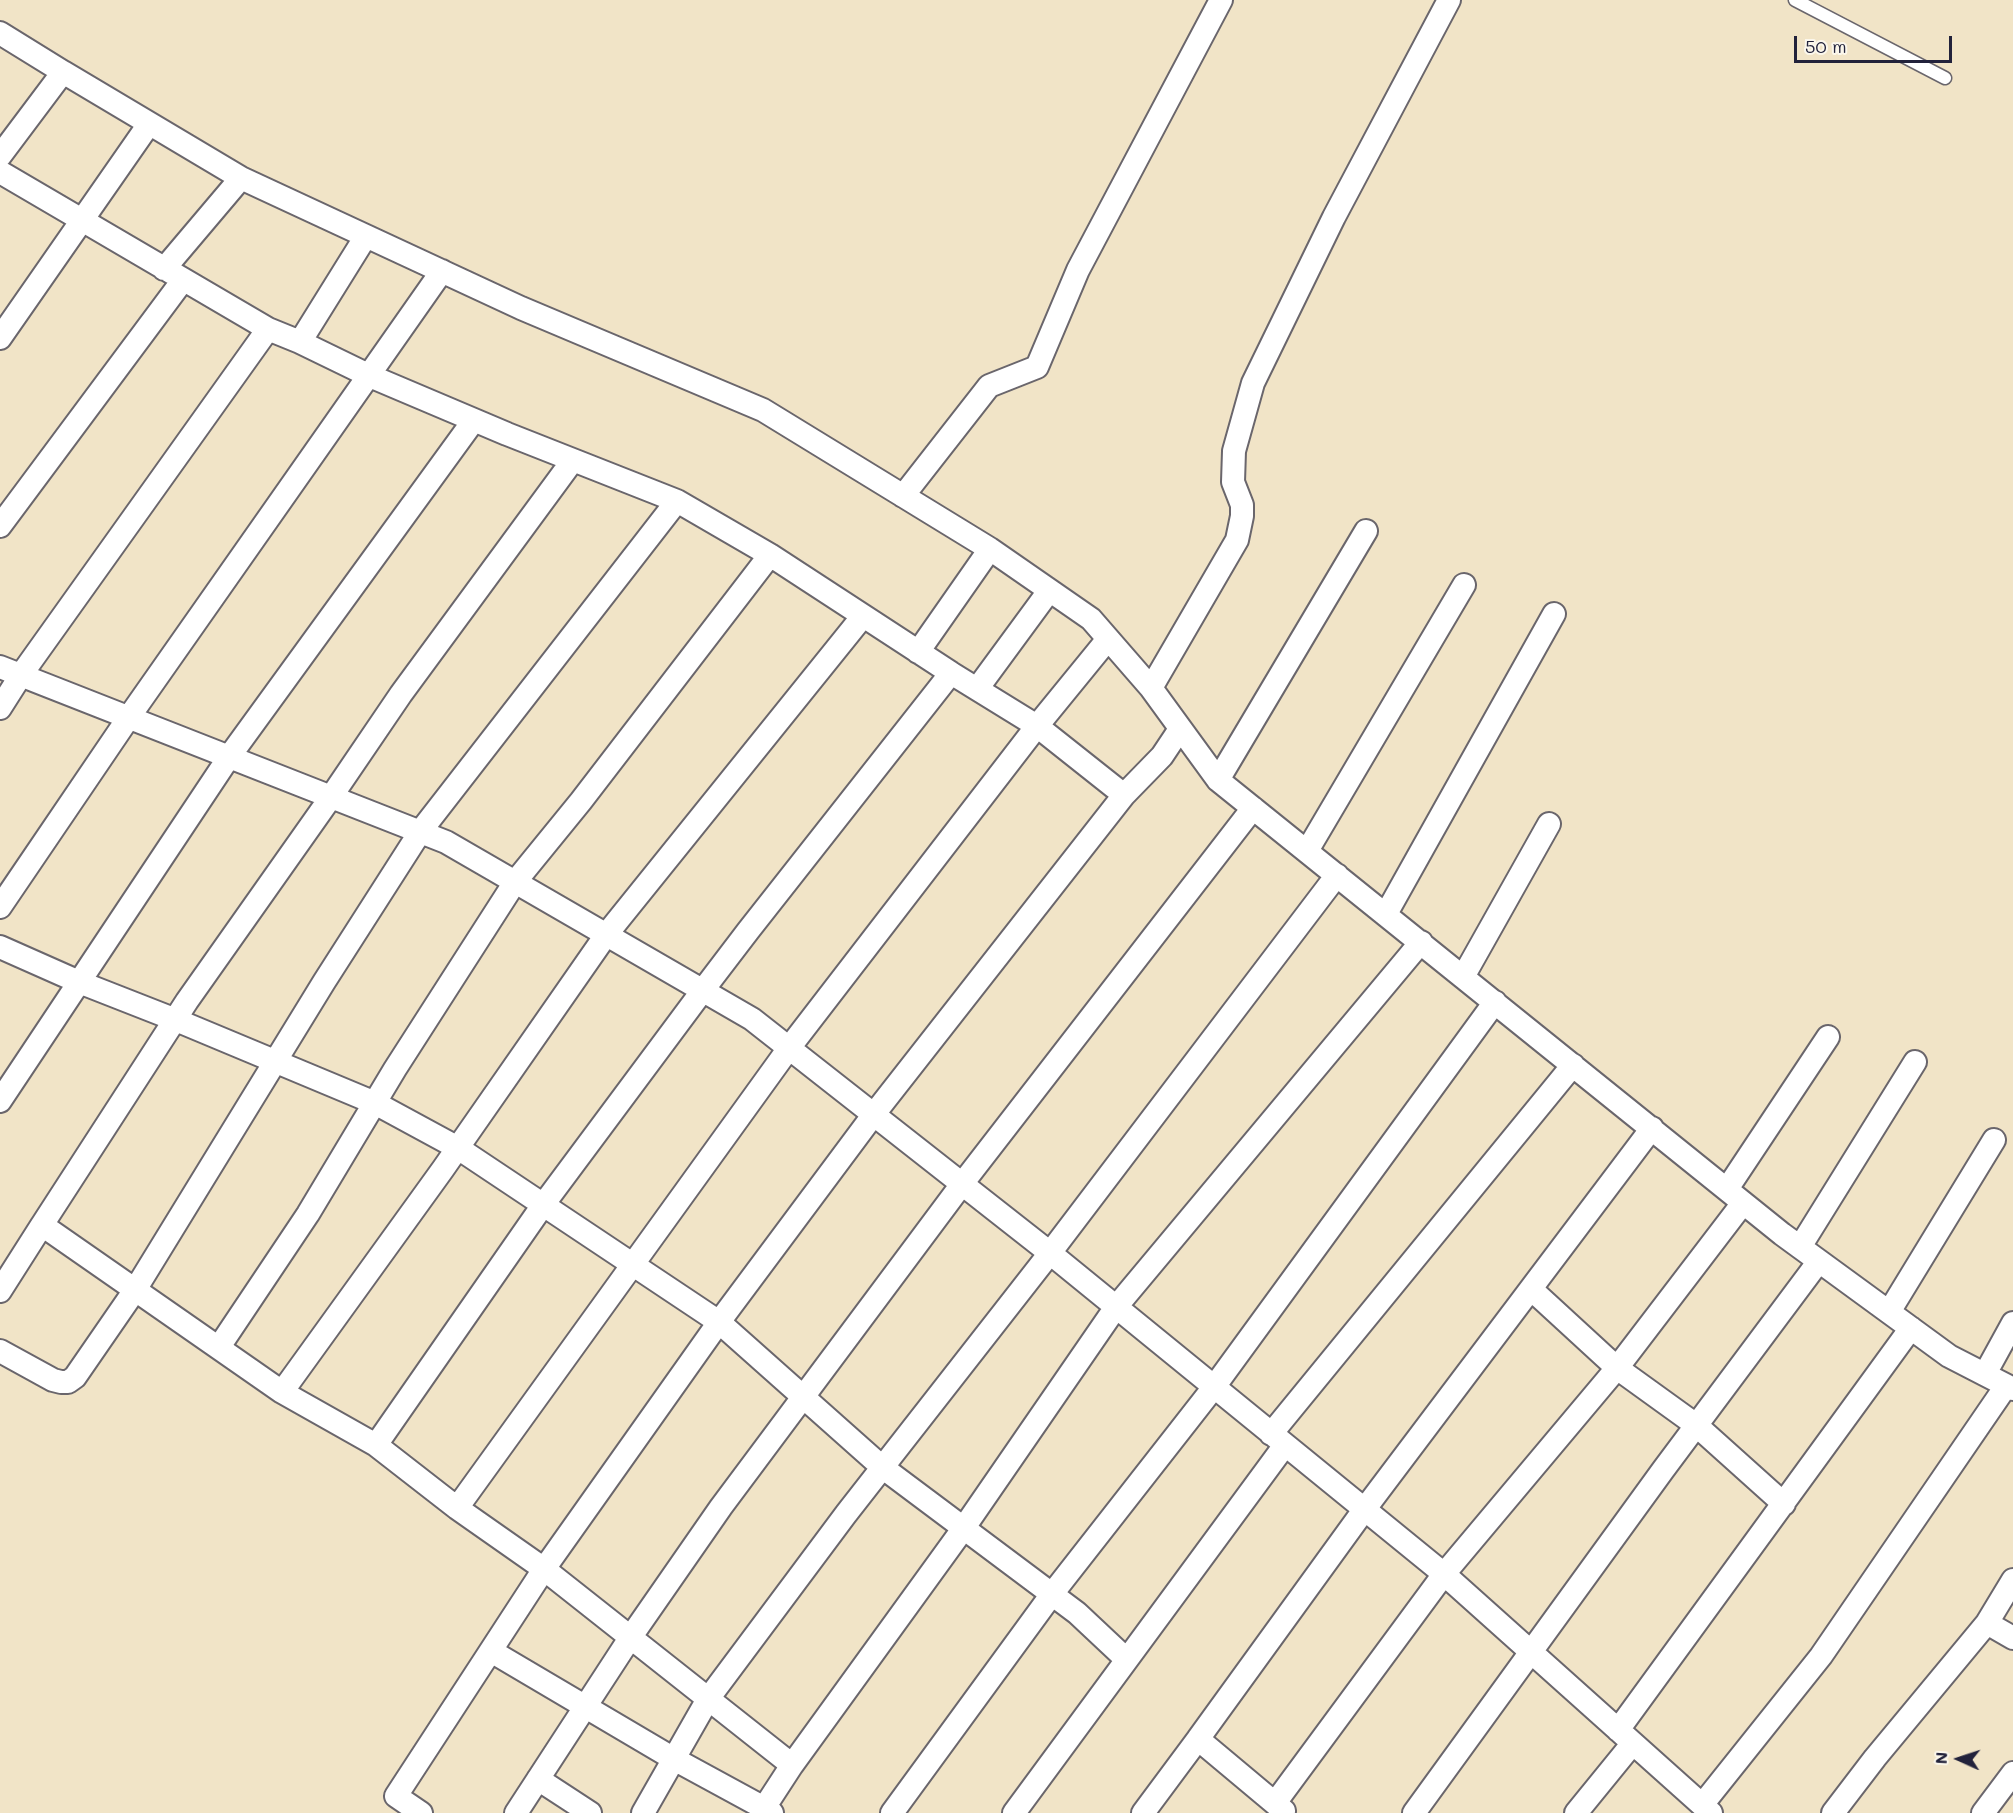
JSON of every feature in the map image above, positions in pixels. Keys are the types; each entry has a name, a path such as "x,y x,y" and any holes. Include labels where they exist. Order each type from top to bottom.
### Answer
{"street":[{"path":"903,496 989,386 1037,367 1078,270 1221,0"},
{"path":"1151,688 1237,540 1242,505 1233,482 1234,451 1253,383 1334,217 1449,0"},
{"path":"0,33 241,178 521,308 763,410 990,549 1091,619 1151,688 1218,780 1800,1247 1949,1356 2010,1388 1821,1656 1706,1809 1444,1574 1050,1253 752,1019 446,842 0,667"},
{"path":"0,156 63,72"},
{"path":"0,338 149,124"},
{"path":"0,172 268,329 474,420 677,501 770,555 918,652 1038,726 1124,795"},
{"path":"0,526 241,178"},
{"path":"300,342 366,236"},
{"path":"0,907 129,717 442,271"},
{"path":"0,708 21,675 268,329"},
{"path":"0,1101 229,757 474,420"},
{"path":"0,1291 187,1001 401,694 573,460"},
{"path":"0,1351 45,1376 61,1382 68,1382 75,1377 135,1290 324,982 420,832 677,501"},
{"path":"1218,780 1366,531"},
{"path":"918,652 990,549"},
{"path":"219,1347 308,1214 375,1103 515,882 581,801 770,555"},
{"path":"1307,851 1464,585"},
{"path":"977,689 1050,591"},
{"path":"1386,914 1554,614"},
{"path":"282,1392 458,1148 606,935 863,616"},
{"path":"456,1508 789,1048 1108,639"},
{"path":"376,1445 543,1205 703,990 951,673"},
{"path":"421,1813 396,1796 544,1569 719,1322 873,1114 1124,795 1162,756 1180,729"},
{"path":"516,1813 630,1638 722,1507 962,1184 1253,808"},
{"path":"1463,977 1549,824"},
{"path":"643,1813 708,1699 882,1467 1050,1253 1337,876"},
{"path":"491,1651 766,1811 792,1765 963,1529 1116,1307 1421,942"},
{"path":"0,947 79,982 375,1103 458,1148 719,1322 882,1467 1077,1612 1126,1659"},
{"path":"892,1813 1052,1594 1214,1387 1495,1002"},
{"path":"1198,1738 1280,1808 1444,1574 1617,1368 1735,1196 1828,1037"},
{"path":"1800,1247 1915,1062"},
{"path":"1014,1813 1126,1659 1278,1439 1573,1065"},
{"path":"1143,1813 1364,1510 1652,1128"},
{"path":"1889,1312 1994,1140"},
{"path":"42,1225 282,1392 376,1445 456,1508 544,1569 792,1765"},
{"path":"1414,1813 1696,1425 1819,1261"},
{"path":"1531,1289 1617,1368 1696,1425 1784,1504"},
{"path":"1984,1374 2013,1323"},
{"path":"1576,1813 1784,1504 1911,1328"},
{"path":"1833,1813 1882,1749 1987,1623 2013,1580"},
{"path":"1987,1623 2013,1638"},
{"path":"1983,1813 2013,1773"},
{"path":"538,1779 590,1813"}],"lane":[{"path":"1794,0 1944,78"}]}
